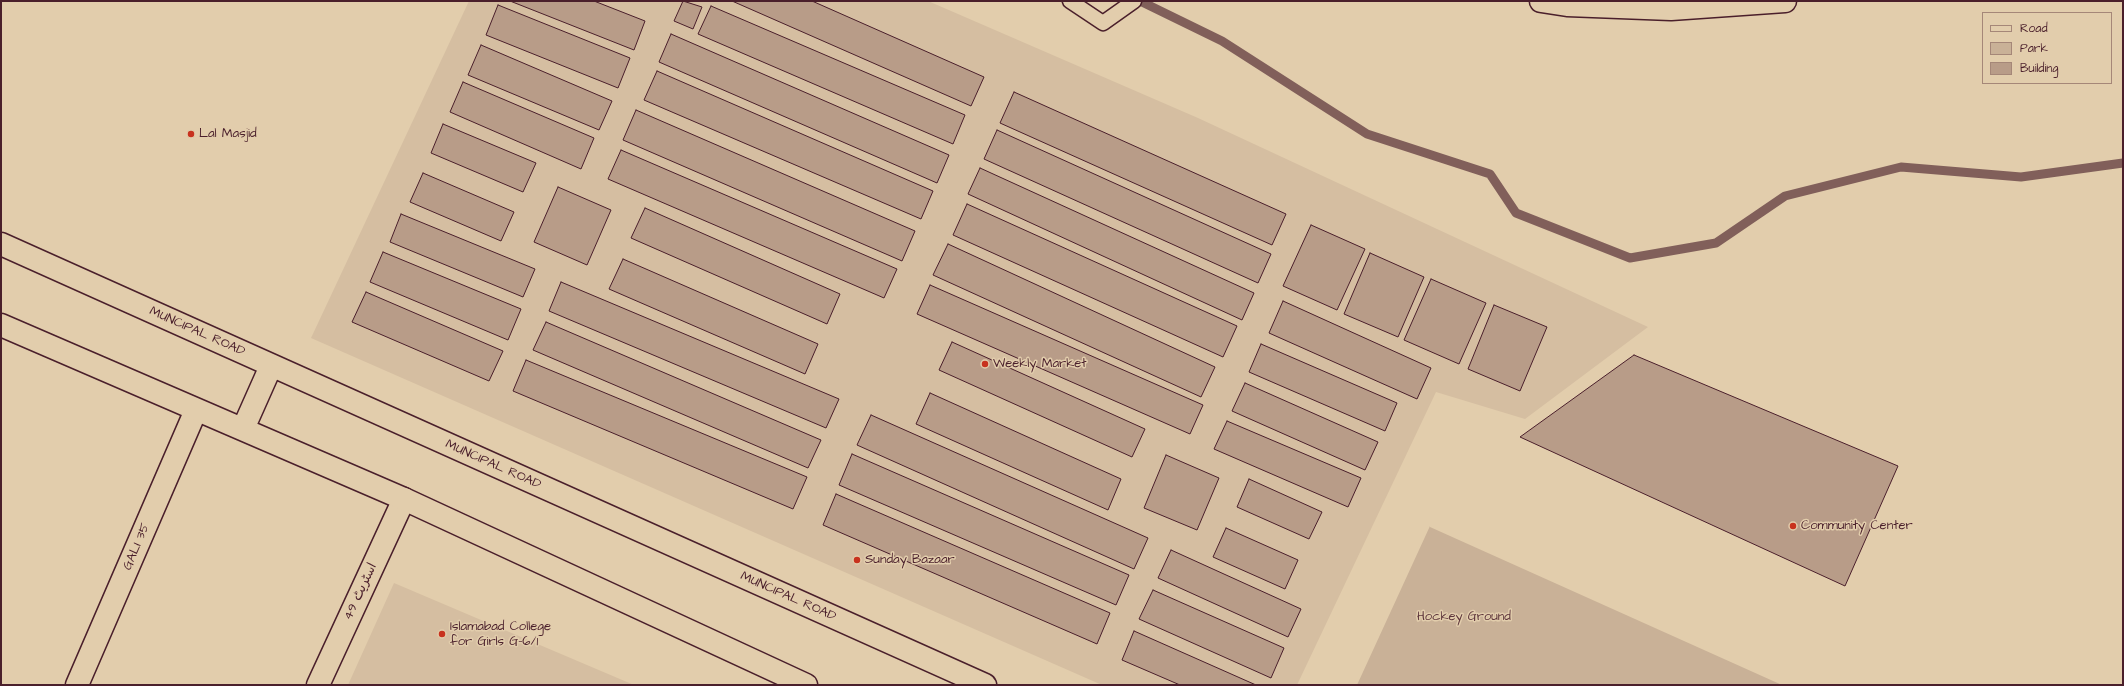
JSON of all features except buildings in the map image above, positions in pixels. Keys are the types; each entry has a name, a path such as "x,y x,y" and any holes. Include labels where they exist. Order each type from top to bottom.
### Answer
{"street":[{"path":"1541,1 1567,5 1673,5 1785,1"},
{"name":"MUNCIPAL ROAD","path":"1,244 985,685"},
{"path":"1,325 404,499 806,685"},
{"path":"243,429 271,366"},
{"name":"GALI 35","path":"78,685 196,410"},
{"name":"اسٹریٹ 49","path":"318,685 404,499"}],"lane":[{"path":"1070,1 1103,23 1134,1"}],"shaded area":[{"name":"Weekly Market","path":"469,1 928,1 1198,118 1648,327 1525,419 1436,392 1297,685 1102,685 311,338"},
{"name":"Islamabad College for Girls G-6/1","path":"394,583 634,685 348,685"}],"green space":[{"name":"Hockey Ground","path":"1430,527 1782,685 1357,685"}],"waterway":[{"path":"1140,1 1222,41 1367,134 1490,174 1516,213 1630,258 1716,243 1785,196 1901,167 2021,177 2123,163"}],"place":[{"name":"Lal Masjid","path":"191,134"},
{"name":"Weekly Market","path":"985,364"},
{"name":"Community Center","path":"1793,526"},
{"name":"Sunday Bazaar","path":"857,560"},
{"name":"Islamabad College for Girls G-6/1","path":"442,634"}]}
